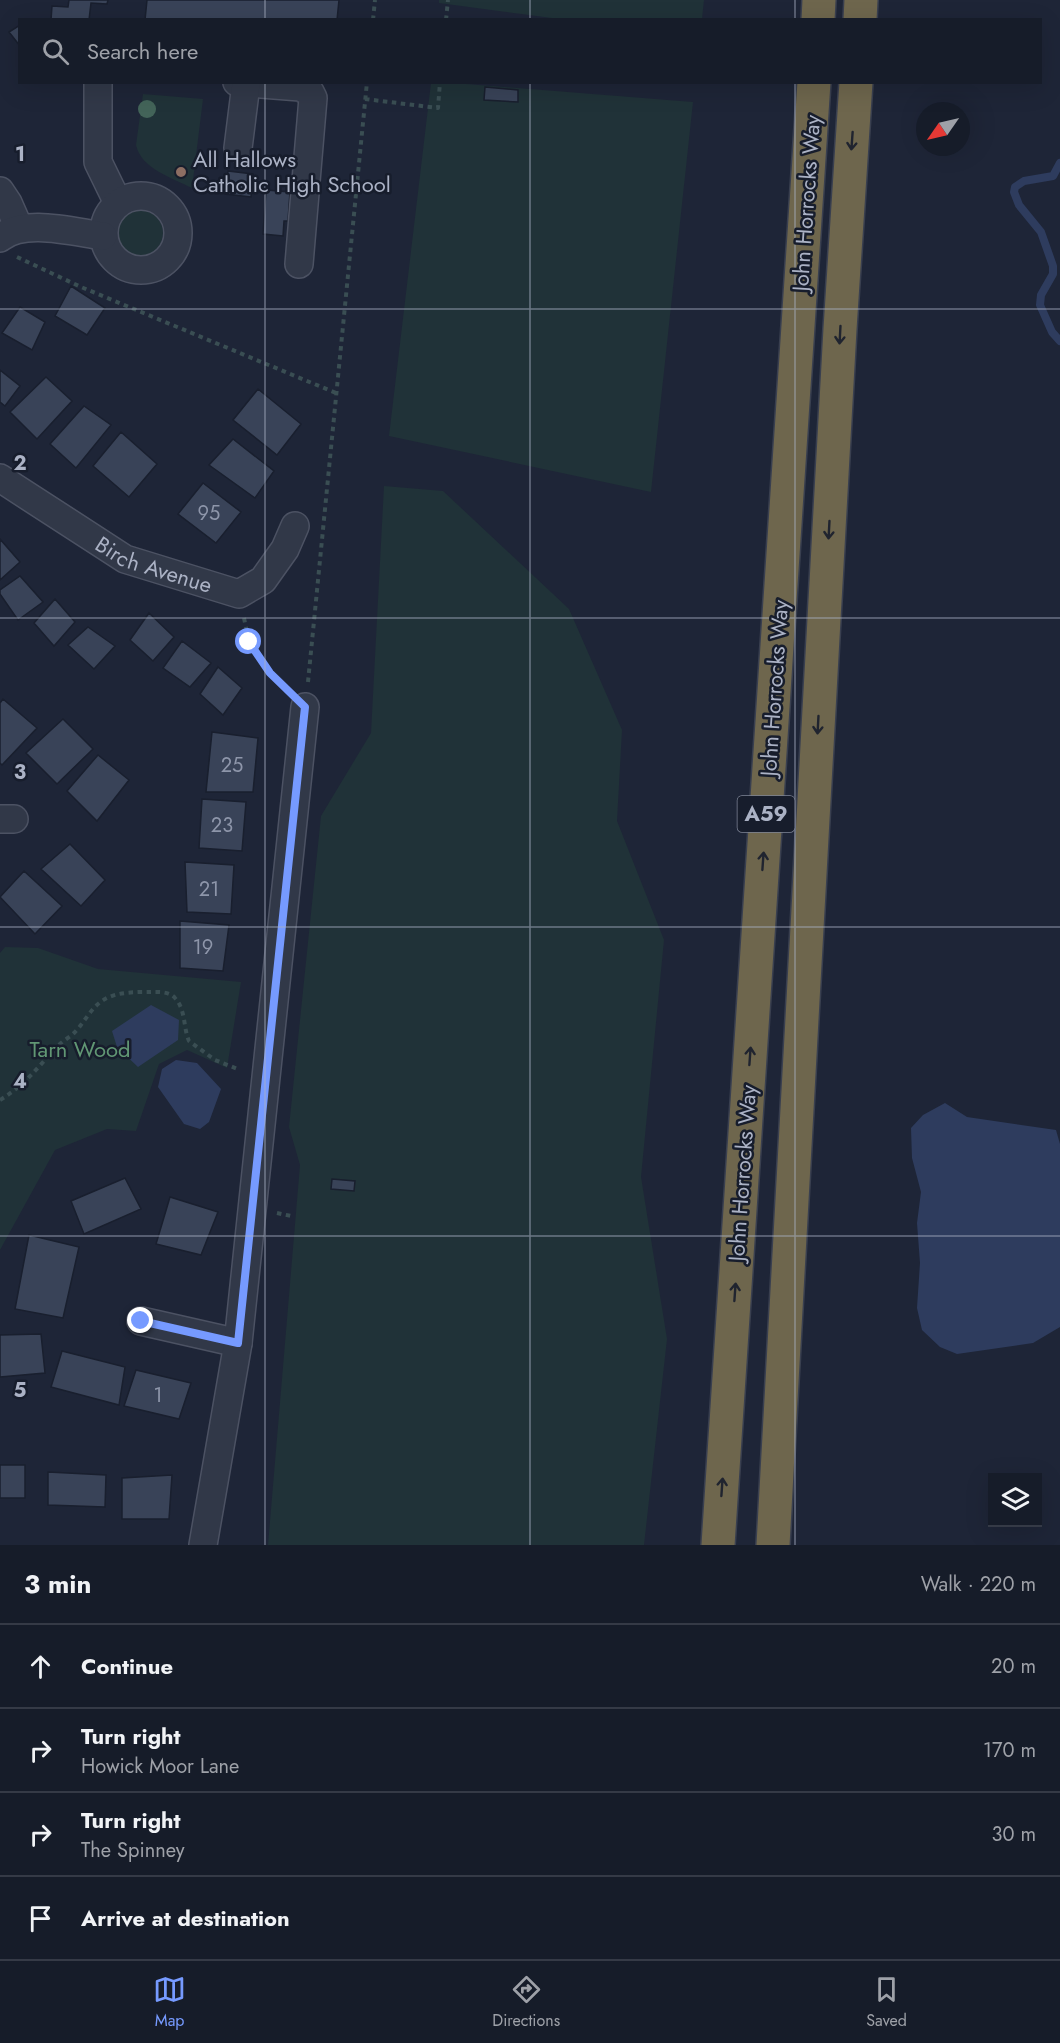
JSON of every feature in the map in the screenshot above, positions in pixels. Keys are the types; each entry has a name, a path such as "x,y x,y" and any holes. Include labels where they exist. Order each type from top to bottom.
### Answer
{"highway":[{"path":"818,18 819,0"},
{"path":"860,18 861,0"},
{"name":"John Horrocks Way","path":"718,1545 814,84"},
{"name":"John Horrocks Way","path":"773,1545 840,328 856,84"}],"street":[{"path":"98,84 98,162 118,203"},
{"path":"238,148 241,84"},
{"path":"256,84 300,87 310,92 313,98 299,264"},
{"path":"0,191 8,202 16,237 103,236"},
{"path":"141,195 154,198 173,213 178,237 175,249 168,259 147,270 134,270 123,266 113,258 106,248 103,236 110,212 118,203 129,197 141,195"},
{"name":"Birch Avenue","path":"0,478 125,560 239,594 263,580 285,549 295,526"},
{"path":"203,1545 238,1343 305,707"},
{"path":"141,1321 238,1343"}],"path":[{"path":"373,18 375,0"},
{"path":"446,18 448,0"},
{"path":"305,707 367,84"},
{"path":"365,99 438,108 440,84"},
{"path":"16,237 81,287 336,393"},
{"path":"239,594 249,642 270,673 305,707"},
{"path":"0,1100 33,1075 61,1043 75,1032 95,1006 107,998 120,994 147,992 164,992 174,996 181,1006 189,1041 197,1048 215,1060 266,1081"}],"green space":[{"path":"439,0 704,0 702,18 552,18 439,3"},
{"path":"431,84 467,84 693,102 651,492 389,436"},
{"path":"143,94 203,99 192,188 151,167 139,153 136,145"},
{"path":"140,210 156,217 163,233 156,249 140,256 124,249 117,233 124,217"},
{"path":"384,486 443,491 569,609 622,730 617,821 664,940 641,1177 667,1339 644,1545 268,1545 300,1165 289,1127 321,816 371,733"},
{"name":"Tarn Wood","path":"5,947 38,948 98,969 241,982 227,1068 187,1050 159,1064 136,1131 107,1129 55,1150 0,1250 0,953"}],"water":[{"path":"151,1005 179,1020 178,1040 138,1067 117,1047 112,1031"},
{"path":"176,1060 197,1063 221,1089 209,1122 200,1129 184,1124 158,1087 162,1069"},
{"path":"945,1103 967,1117 1056,1130 1060,1144 1060,1327 1033,1343 957,1354 940,1347 922,1330 917,1308 920,1263 917,1223 921,1192 912,1158 911,1128 923,1115"}],"building":[{"path":"69,0 108,0 107,4 91,3 89,18 51,18 52,6 68,7"},
{"path":"147,0 339,0 337,18 145,18"},
{"path":"18,26 18,43 9,32"},
{"path":"485,87 518,90 518,102 484,100"},
{"path":"228,171 253,174 251,197 225,194"},
{"path":"266,190 290,192 288,221 284,221 283,236 263,234"},
{"path":"71,286 105,308 87,335 55,316"},
{"path":"20,307 45,322 32,350 2,333"},
{"path":"0,370 20,386 5,406 0,402"},
{"path":"46,377 72,401 37,439 10,412"},
{"path":"258,389 301,424 277,455 233,420"},
{"path":"84,406 111,425 76,468 50,444"},
{"path":"121,432 157,464 129,497 93,466"},
{"path":"233,439 274,471 255,498 209,465"},
{"path":"203,483 241,512 216,543 178,514"},
{"path":"0,539 20,562 0,580"},
{"path":"20,576 43,602 18,620 0,594 0,590"},
{"path":"55,599 75,622 54,646 34,623"},
{"path":"149,613 174,637 153,661 130,640"},
{"path":"88,627 115,646 94,669 68,645"},
{"path":"182,641 211,663 190,687 163,668"},
{"path":"218,667 242,688 223,715 200,694"},
{"path":"3,699 37,728 2,765 0,763 0,703"},
{"path":"63,719 93,749 57,784 26,753"},
{"path":"212,732 258,738 253,792 206,792"},
{"path":"98,755 129,780 97,821 67,791"},
{"path":"202,799 246,802 242,851 199,848"},
{"path":"70,844 105,880 81,906 41,869"},
{"path":"185,862 234,865 231,914 187,912"},
{"path":"24,871 62,906 35,934 0,897"},
{"path":"180,921 229,925 223,971 180,968"},
{"path":"125,1178 141,1209 84,1234 71,1201"},
{"path":"332,1179 355,1181 354,1191 331,1189"},
{"path":"170,1197 218,1212 201,1255 156,1244"},
{"path":"29,1235 79,1247 63,1318 15,1309"},
{"path":"41,1334 45,1373 0,1377 0,1335"},
{"path":"62,1351 125,1367 119,1405 51,1387"},
{"path":"136,1370 191,1383 179,1419 124,1406"},
{"path":"0,1465 25,1465 25,1498 0,1498"},
{"path":"48,1472 106,1475 105,1507 48,1505"},
{"path":"172,1475 169,1519 122,1519 122,1478"}],"waterway":[{"path":"1060,163 1053,176 1024,181 1015,187 1014,192 1019,205 1041,232 1053,266 1053,274 1041,295 1040,305 1052,332 1060,341"}],"place":[{"name":"All Hallows Catholic High School","path":"181,172"}],"route":[{"path":"141,1321 238,1343 305,707 270,673 249,642"}]}
